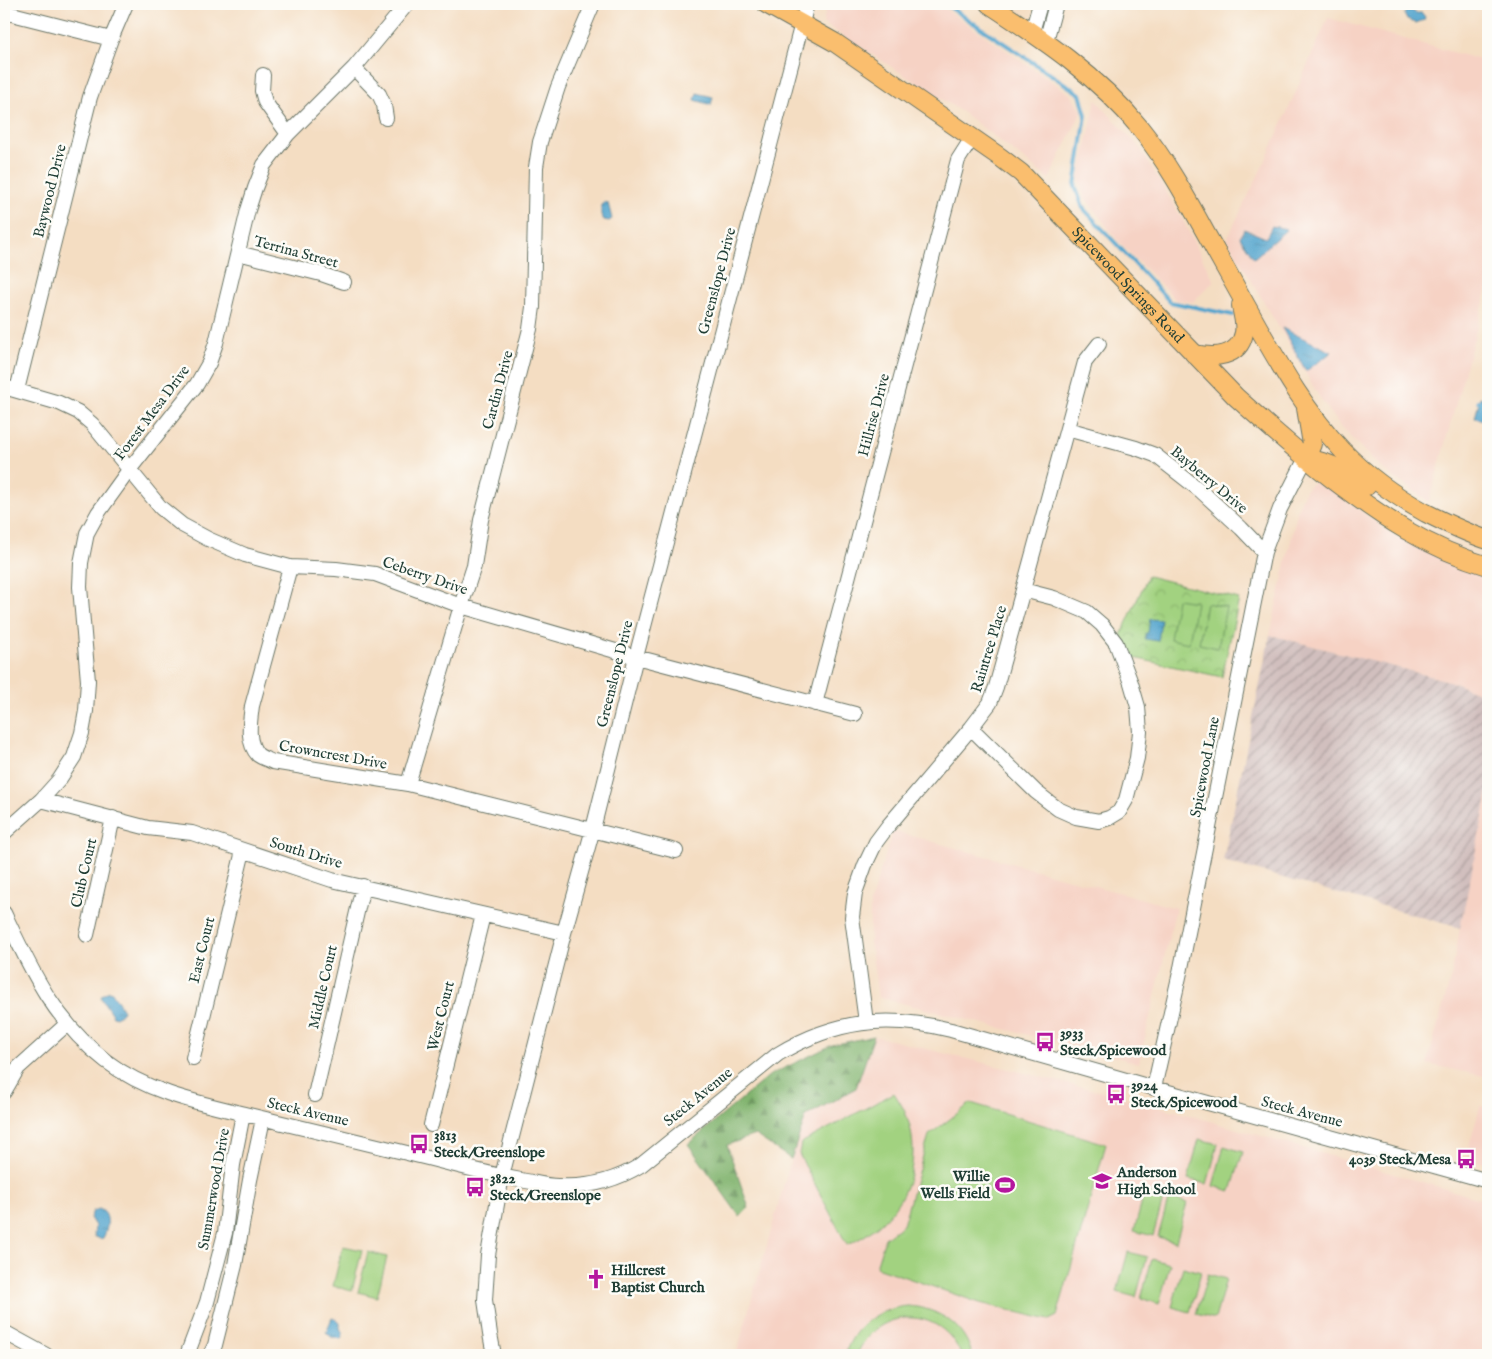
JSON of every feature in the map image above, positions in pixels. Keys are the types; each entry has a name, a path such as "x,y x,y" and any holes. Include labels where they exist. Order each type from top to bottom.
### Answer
{"main road":[{"name":"Spicewood Springs Road","path":"766,4 834,42 1021,173 1236,397 1306,458 1373,510 1401,528 1435,546 1488,566"},
{"path":"989,4 1039,37 1078,66 1140,128 1181,189 1281,369 1334,442 1357,465 1387,489 1447,524 1488,540"},
{"path":"1194,354 1216,357 1231,351 1237,346 1244,332 1239,292"},
{"path":"1306,405 1312,444 1306,458"},
{"path":"1306,458 1334,442"},
{"path":"1306,458 1336,466 1378,493 1414,506"}],"street":[{"name":"Baywood Drive","path":"10,389 90,97 111,38 126,4"},
{"name":"Forest Mesa Drive","path":"4,833 41,800 59,780 74,757 82,733 88,681 80,586 81,563 87,533 98,512 197,384 209,363 216,343 255,188 264,165 288,134 354,68 408,4"},
{"name":"Cardin Drive","path":"408,784 460,606 474,566 481,520 530,329 533,307 536,167 540,142 558,87 593,4"},
{"name":"Greenslope Drive","path":"494,1355 485,1300 488,1255 502,1176 807,4"},
{"path":"1039,37 1040,4"},
{"path":"1039,37 1056,4"},
{"path":"4,12 111,38"},
{"path":"354,68 378,94 384,105 386,118"},
{"path":"263,75 262,91 265,102 288,134"},
{"name":"Hillrise Drive","path":"815,704 958,160 972,138"},
{"name":"Terrina Street","path":"238,253 321,274 344,282"},
{"name":"Raintree Place","path":"866,1022 852,917 855,893 876,842 990,703 1085,362 1099,344"},
{"name":"Ceberry Drive","path":"10,389 59,403 78,412 92,424 161,508 182,525 208,539 245,554 290,567 336,569 375,574 460,606 636,657 855,714"},
{"name":"Bayberry Drive","path":"1067,429 1155,455 1201,492 1241,528 1264,552"},
{"name":"Spicewood Lane","path":"1154,1088 1181,968 1264,552 1280,510 1306,458"},
{"name":"Crowncrest Drive","path":"290,567 252,706 250,726 252,743 259,756 273,762 408,784 676,851"},
{"path":"971,728 1036,792 1058,808 1076,817 1099,821 1109,818 1119,812 1126,800 1137,758 1140,732 1138,707 1116,643 1102,625 1088,612 1054,598 1023,590"},
{"name":"South Drive","path":"41,800 148,828 192,833 332,880 564,933"},
{"name":"Club Court","path":"87,935 113,818"},
{"name":"East Court","path":"193,1058 243,851"},
{"name":"Middle Court","path":"315,1095 363,886"},
{"name":"Steck Avenue","path":"4,913 30,967 52,1006 67,1024 105,1060 132,1078 167,1094 263,1119 502,1176 557,1186 577,1186 614,1180 628,1173 641,1165 778,1054 795,1044 819,1033 866,1022 907,1021 931,1025 1488,1181"},
{"name":"West Court","path":"431,1125 483,915"},
{"path":"4,1092 18,1068 67,1024"},
{"name":"Summerwood Drive","path":"187,1355 207,1302 225,1233 233,1165 244,1114"},
{"path":"210,1355 215,1344 235,1265 263,1119"},
{"path":"4,1332 46,1355"}],"shaded area":[{"path":"827,4 938,4 1070,94 1082,111 1049,179 965,114 823,23"},
{"path":"1328,18 1488,62 1488,287 1429,502 1381,468 1341,427 1320,398 1227,239 1269,153"},
{"path":"1096,100 1140,148 1182,219 1214,281 1193,302 1176,300 1118,241 1084,197 1079,178"},
{"path":"1314,482 1328,486 1392,534 1452,562 1488,575 1488,697 1449,681 1270,635 1298,508 1305,490"},
{"path":"1270,635 1449,681 1488,697 1488,792 1460,928 1223,861"},
{"path":"1488,791 1488,1077 1427,1064 1452,973 1465,897"},
{"path":"893,831 1176,908 1139,1063 878,997 870,942 870,903"},
{"name":"Anderson High School","path":"874,1036 1143,1102 1488,1201 1488,1355 736,1355 791,1159 806,1116 856,1088"},
{"path":"1480,1106 1488,1108 1488,1164 1466,1158"}],"green space":[{"path":"1148,576 1239,599 1222,677 1134,658 1129,646 1121,635"},
{"path":"1177,599 1196,602 1189,643 1170,639"},
{"path":"1206,603 1226,607 1218,648 1199,644"},
{"path":"874,1036 856,1088 806,1116 791,1159 755,1135 727,1145 749,1208 740,1217 688,1144 770,1075 832,1045"},
{"path":"894,1093 906,1114 912,1137 913,1157 910,1175 903,1193 881,1223 847,1245 799,1154 801,1143"},
{"name":"Willie Wells Field","path":"971,1103 1106,1144 1057,1316 1049,1320 980,1303 876,1267 885,1238 903,1225 929,1135"},
{"path":"1199,1139 1218,1144 1207,1184 1188,1179"},
{"path":"1224,1146 1243,1152 1231,1191 1213,1186"},
{"path":"1145,1191 1164,1196 1153,1236 1134,1231"},
{"path":"1169,1197 1187,1203 1176,1242 1158,1237"},
{"path":"343,1246 362,1250 352,1291 333,1286"},
{"path":"368,1252 387,1257 377,1297 358,1292"},
{"path":"1128,1252 1147,1257 1136,1297 1117,1292"},
{"path":"1152,1259 1170,1264 1159,1304 1141,1298"},
{"path":"1183,1267 1201,1272 1190,1312 1172,1307"},
{"path":"1208,1274 1226,1279 1215,1319 1196,1314"},
{"path":"908,1306 930,1310 949,1320 963,1335 972,1355 961,1355 952,1339 939,1327 925,1320 909,1318 893,1320 879,1327 866,1339 857,1355 845,1355 854,1335 869,1320 887,1310"}],"water":[{"path":"1411,10 1416,13 1422,13 1425,17 1424,20 1416,23 1407,20 1404,14 1406,11"},
{"path":"697,93 713,97 711,105 695,100"},
{"path":"605,202 608,203 612,219 609,221 604,220 601,215 601,205"},
{"path":"1272,226 1287,229 1254,258 1240,237 1244,229 1266,238"},
{"path":"1282,328 1332,352 1306,371"},
{"path":"1480,397 1488,399 1488,421 1475,418"},
{"path":"1150,619 1161,620 1158,641 1145,639"},
{"path":"109,991 112,992 123,1010 116,1017 113,1016 101,998 102,995"},
{"path":"99,1209 103,1211 107,1218 105,1234 100,1239 94,1236 95,1226 90,1218 93,1211"},
{"path":"332,1318 340,1323 343,1334 341,1339 331,1337 326,1332"}],"waterway":[{"path":"945,4 1080,94 1086,115 1075,186 1083,208 1170,302 1233,315"},
{"path":"1478,401 1488,405"}],"place":[{"name":"3933 Steck/Spicewood","path":"1045,1042"},
{"name":"3924 Steck/Spicewood","path":"1116,1094"},
{"name":"3813 Steck/Greenslope","path":"419,1144"},
{"name":"4039 Steck/Mesa","path":"1466,1159"},
{"name":"Anderson High School","path":"1102,1181"},
{"name":"Willie Wells Field","path":"1005,1185"},
{"name":"3822 Steck/Greenslope","path":"475,1187"},
{"name":"Hillcrest Baptist Church","path":"596,1279"}]}
